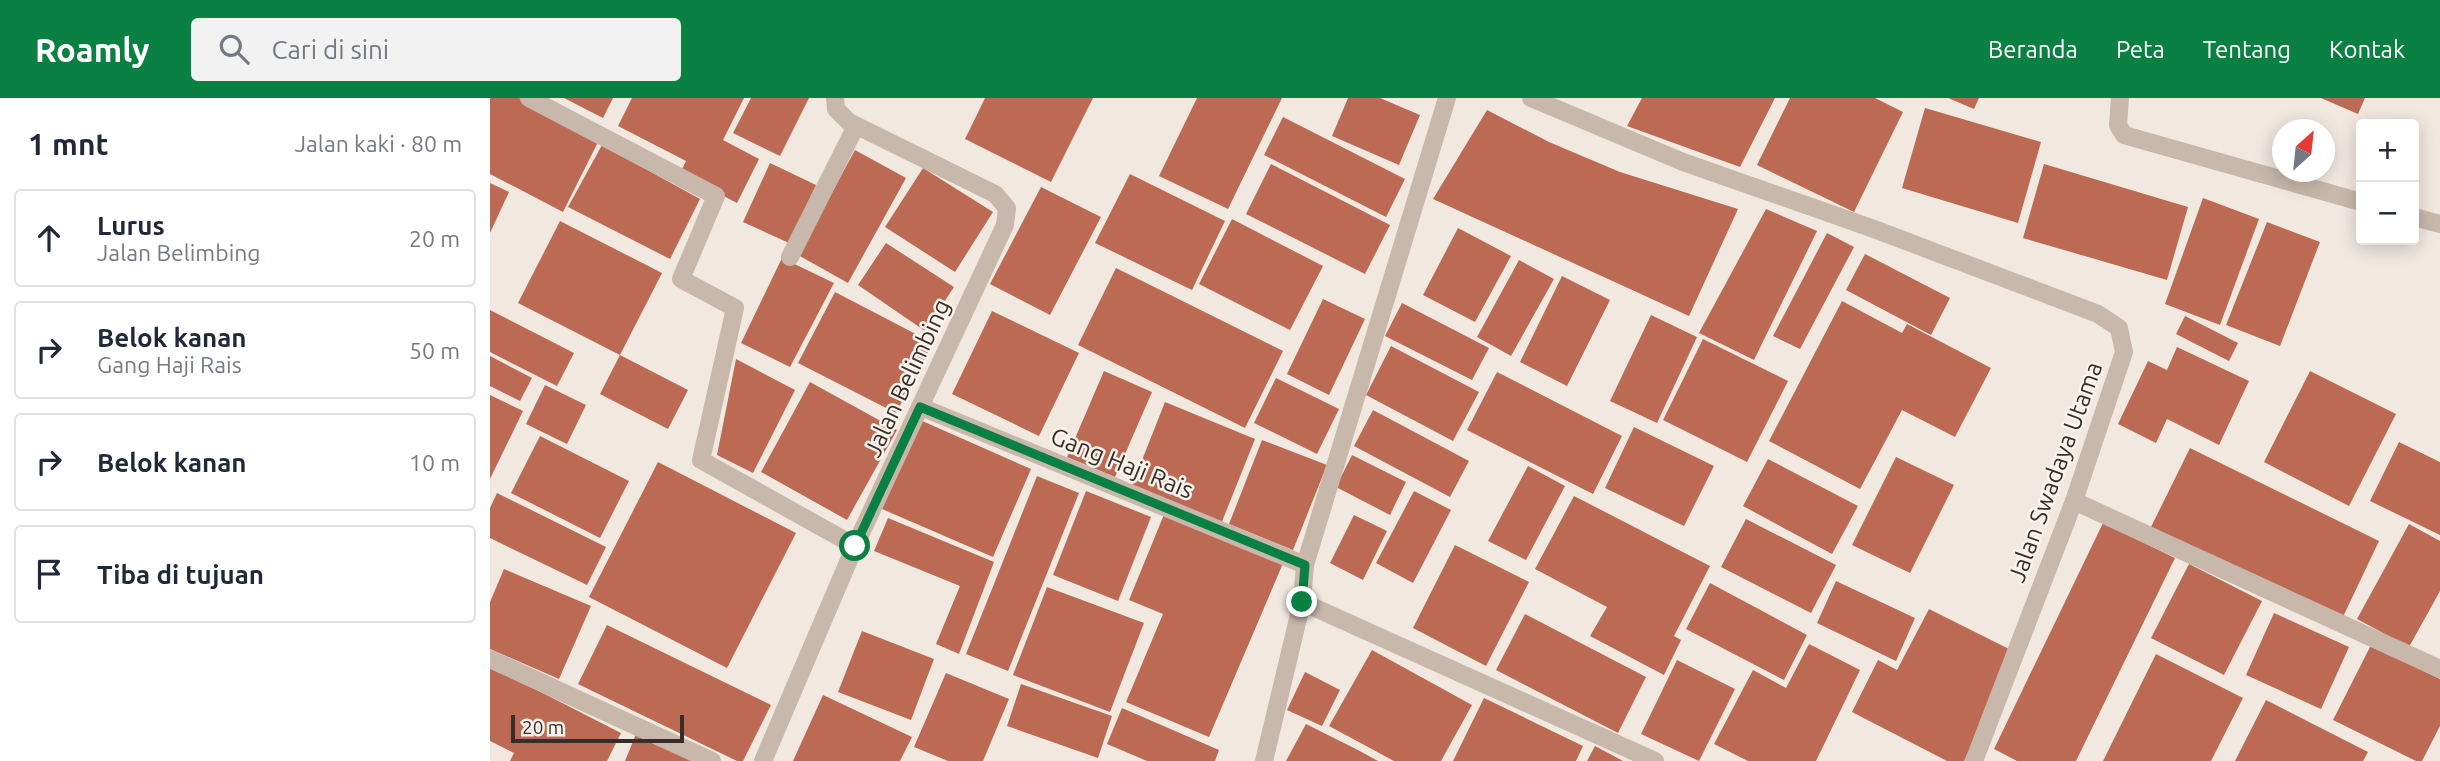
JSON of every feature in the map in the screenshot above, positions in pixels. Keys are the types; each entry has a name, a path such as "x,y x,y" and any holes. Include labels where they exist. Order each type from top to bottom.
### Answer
{"street":[{"path":"529,98 716,196 681,279 735,308 701,460 855,546"},
{"name":"Jalan Belimbing","path":"763,761 855,546 1005,225 1007,208 995,194 856,125 836,109 835,98"},
{"path":"1264,761 1302,602 1305,565 1447,98"},
{"name":"Jalan Swadaya Utama","path":"1531,98 1683,162 1874,229 2098,314 2119,328 2124,352 2074,501 1974,761"},
{"path":"2120,98 2117,116 2124,135 2356,201"},
{"path":"790,257 856,125"},
{"path":"2419,218 2440,224"},
{"name":"Gang Haji Rais","path":"920,407 1305,565"},
{"path":"2074,501 2440,669"},
{"path":"1302,602 1655,761"},
{"path":"490,659 712,761"}],"building":[{"path":"490,98 519,98 599,140 563,212 490,174"},
{"path":"564,98 613,98 603,118"},
{"path":"632,98 744,98 723,140 759,159 737,203 680,173 686,161 618,126"},
{"path":"751,98 809,98 780,156 733,133"},
{"path":"985,98 1093,98 1051,182 965,139"},
{"path":"1197,98 1282,98 1228,209 1159,176"},
{"path":"1348,98 1380,98 1420,115 1399,165 1332,136"},
{"path":"1642,98 1775,98 1740,167 1627,126"},
{"path":"1790,98 1875,98 1903,112 1854,212 1757,165"},
{"path":"1948,98 1979,98 1974,109"},
{"path":"2321,98 2365,98 2358,114"},
{"path":"1925,108 2041,142 2018,223 1902,188"},
{"path":"1487,110 1549,142 1620,172 1738,209 1689,316 1433,199"},
{"path":"1283,117 1405,179 1386,217 1264,155"},
{"path":"602,145 700,199 670,259 568,207"},
{"path":"855,150 906,178 848,283 798,255"},
{"path":"770,163 816,185 789,243 743,222"},
{"path":"1271,164 1390,225 1365,274 1246,214"},
{"path":"2044,164 2188,207 2167,280 2023,238"},
{"path":"923,168 993,212 955,272 885,227"},
{"path":"1130,174 1225,221 1192,290 1095,243"},
{"path":"490,183 509,192 490,233"},
{"path":"1041,187 1101,217 1050,315 990,284"},
{"path":"2203,198 2259,219 2220,325 2165,304"},
{"path":"1766,209 1817,231 1754,360 1699,333"},
{"path":"1232,219 1323,266 1290,330 1199,284"},
{"path":"560,221 662,273 620,355 518,303"},
{"path":"2267,222 2320,242 2280,346 2226,325"},
{"path":"1458,228 1511,256 1475,322 1423,295"},
{"path":"1827,233 1854,247 1800,349 1773,336"},
{"path":"886,243 954,287 925,331 858,285"},
{"path":"1865,254 1950,298 1931,335 1846,290"},
{"path":"782,258 834,283 790,367 741,343"},
{"path":"1519,260 1554,279 1511,356 1477,337"},
{"path":"1116,268 1283,351 1245,428 1078,345"},
{"path":"1562,276 1610,300 1567,386 1520,362"},
{"path":"835,292 933,343 896,413 798,363"},
{"path":"1323,299 1365,319 1329,395 1287,374"},
{"path":"1842,301 1902,333 1907,324 1991,368 1955,437 1902,410 1860,489 1769,441"},
{"path":"1402,303 1489,348 1472,380 1385,336"},
{"path":"490,310 574,353 557,386 490,352"},
{"path":"992,311 1079,353 1039,436 952,394"},
{"path":"1651,315 1697,337 1657,423 1610,401"},
{"path":"2185,316 2238,343 2229,361 2176,334"},
{"path":"1703,339 1788,381 1747,462 1663,420"},
{"path":"1391,346 1479,392 1453,441 1366,395"},
{"path":"2177,347 2249,381 2219,445 2167,419 2156,443 2118,424 2148,361 2167,370"},
{"path":"620,355 688,390 668,429 600,394"},
{"path":"490,356 532,378 520,401 490,386"},
{"path":"736,359 795,390 753,473 717,455"},
{"path":"1104,371 1152,392 1115,477 1067,457"},
{"path":"2310,371 2396,414 2349,506 2264,462"},
{"path":"1497,372 1622,436 1593,494 1467,430"},
{"path":"1276,378 1339,409 1317,454 1254,423"},
{"path":"810,382 897,430 847,520 761,472"},
{"path":"545,385 586,405 567,444 526,424"},
{"path":"490,395 523,411 490,479"},
{"path":"1165,402 1255,439 1221,524 1131,488"},
{"path":"1373,410 1469,461 1450,497 1354,446"},
{"path":"920,420 1031,469 993,557 882,509"},
{"path":"1634,427 1714,466 1684,526 1605,488"},
{"path":"540,436 629,481 600,538 511,493"},
{"path":"1262,440 1327,465 1293,550 1229,524"},
{"path":"2399,442 2440,462 2440,535 2370,501"},
{"path":"2190,448 2379,541 2341,621 2151,527"},
{"path":"1352,455 1406,482 1390,515 1336,487"},
{"path":"1896,457 1954,485 1910,573 1852,545"},
{"path":"1768,459 1858,506 1832,554 1743,506"},
{"path":"658,462 796,533 727,668 589,597"},
{"path":"1528,466 1565,486 1526,560 1488,541"},
{"path":"1037,476 1079,493 1008,671 966,654"},
{"path":"1086,491 1151,517 1118,601 1053,575"},
{"path":"1414,491 1451,510 1413,583 1376,563"},
{"path":"497,493 606,547 587,585 490,538 490,508"},
{"path":"1574,496 1710,566 1674,636 1681,640 1664,675 1590,636 1607,607 1535,569"},
{"path":"1165,512 1284,561 1209,737 1126,702 1163,614 1129,600"},
{"path":"1354,515 1387,531 1363,580 1330,563"},
{"path":"888,518 994,562 959,654 936,644 960,586 874,551"},
{"path":"1746,519 1836,565 1811,613 1721,567"},
{"path":"2103,523 2175,558 2076,761 2017,761 1994,749"},
{"path":"2409,524 2440,541 2440,591 2409,647 2357,619"},
{"path":"1455,545 1529,582 1486,666 1413,628"},
{"path":"2189,564 2262,601 2224,675 2151,638"},
{"path":"504,569 591,606 559,679 490,649 490,602"},
{"path":"1836,581 1915,618 1896,661 1817,623"},
{"path":"1710,583 1807,635 1784,680 1686,629"},
{"path":"1047,587 1144,623 1110,712 1013,675"},
{"path":"1929,609 2017,653 1964,761 1947,761 1852,712 1878,660 1897,670"},
{"path":"2274,613 2349,647 2321,709 2246,675"},
{"path":"1525,614 1646,677 1618,733 1496,670"},
{"path":"607,625 771,705 743,761 737,761 578,684"},
{"path":"862,631 934,659 911,720 838,692"},
{"path":"1809,644 1860,670 1816,761 1748,761 1714,744 1753,670 1786,688"},
{"path":"2371,645 2440,679 2440,726 2422,761 2416,761 2333,720"},
{"path":"1372,650 1472,705 1441,761 1394,761 1329,726"},
{"path":"2156,654 2243,698 2211,761 2103,761"},
{"path":"1677,660 1735,689 1699,761 1641,734"},
{"path":"490,666 621,733 607,761 510,761 514,753 490,741"},
{"path":"1305,672 1340,690 1322,726 1287,710"},
{"path":"946,673 1009,699 983,761 948,761 914,747"},
{"path":"1021,684 1112,716 1098,758 1007,726"},
{"path":"823,695 912,737 900,761 793,761"},
{"path":"1484,698 1583,746 1576,761 1453,761"},
{"path":"2266,700 2368,752 2363,761 2235,761"},
{"path":"1122,708 1219,750 1215,761 1147,761 1107,744"},
{"path":"1306,724 1356,749 1378,761 1286,761"},
{"path":"636,734 696,761 625,761"},
{"path":"1595,746 1623,761 1587,761"}],"route":[{"path":"855,546 920,407 1305,565 1302,602"}]}
